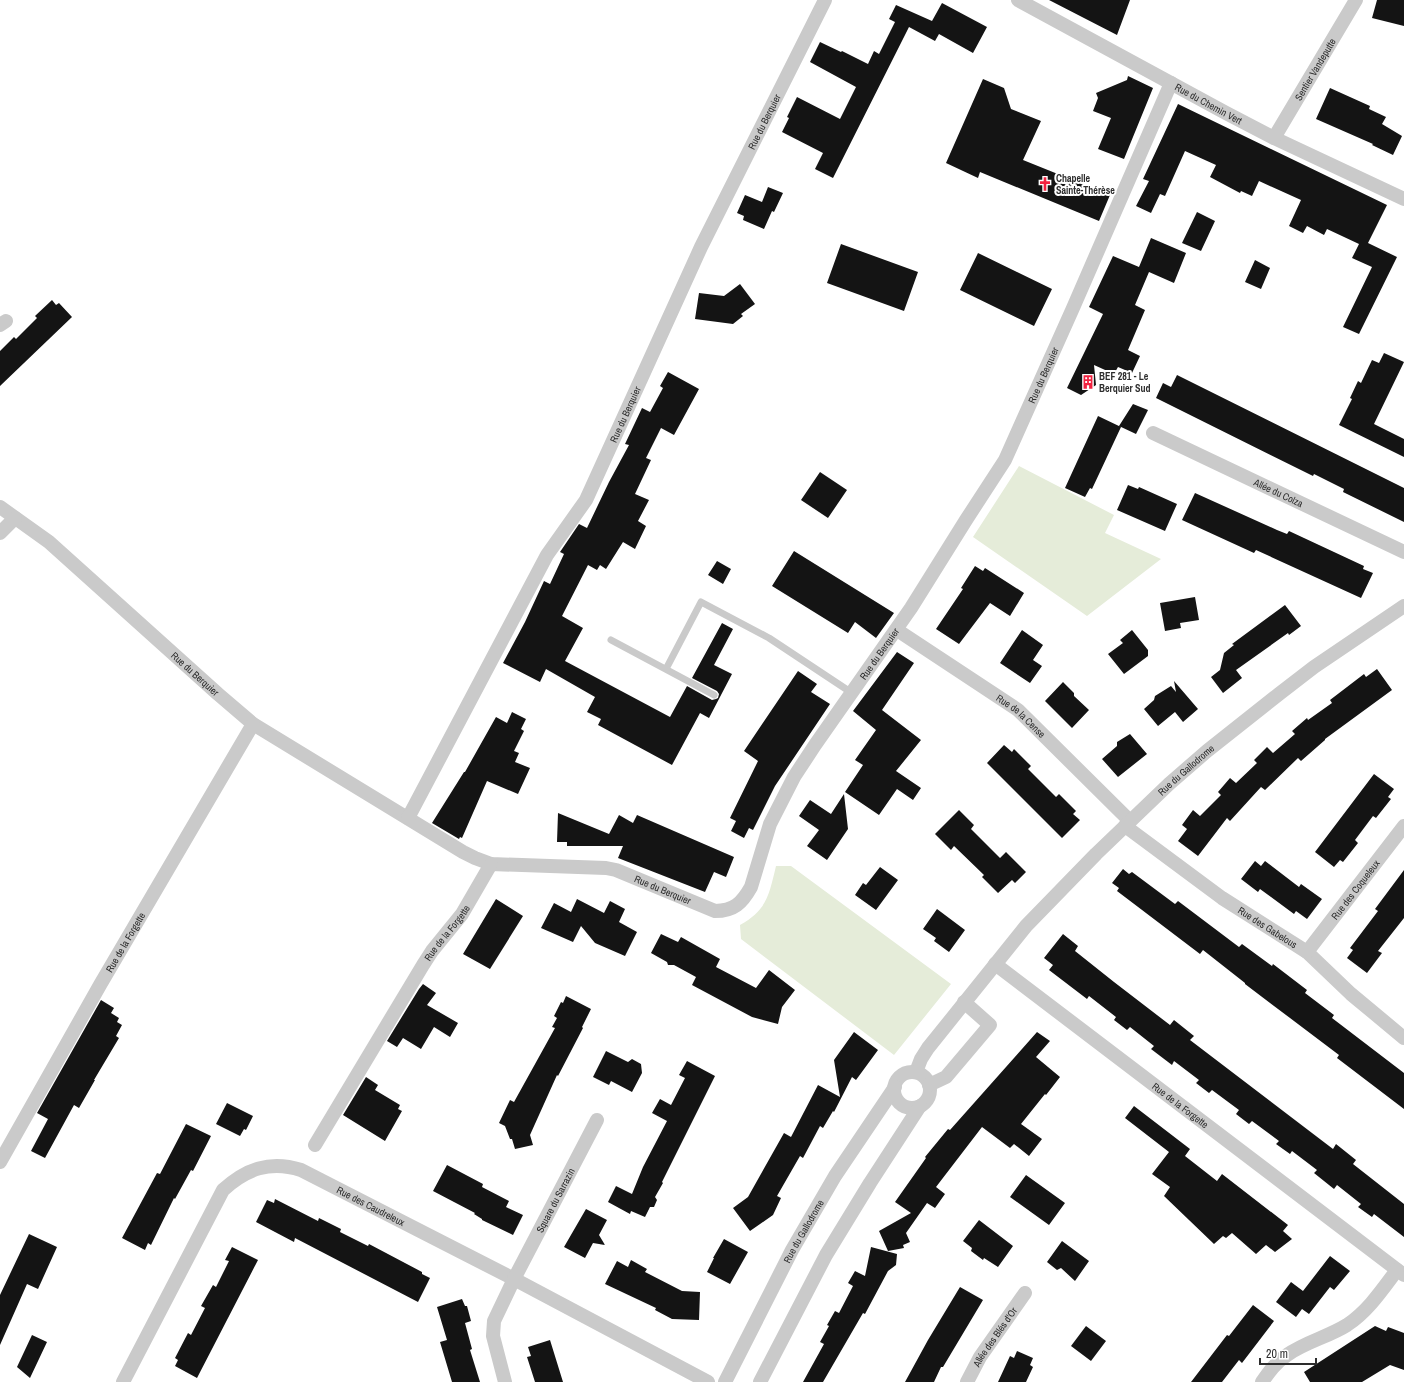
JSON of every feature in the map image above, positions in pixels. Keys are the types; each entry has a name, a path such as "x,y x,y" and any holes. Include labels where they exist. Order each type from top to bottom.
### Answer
{"street":[{"name":"Rue du Berquier","path":"408,818 547,555 586,500 701,247 825,0"},
{"name":"Rue du Chemin Vert","path":"1018,0 1274,138 1404,199"},
{"name":"Sentier Vandeputte","path":"1274,138 1356,0"},
{"name":"Rue du Berquier","path":"0,507 49,542 253,724 463,852 491,864 606,868 621,872 715,911 724,911 734,908 746,896 751,887 770,824 785,792 804,761 897,630 1005,460 1171,83"},
{"name":"Allée du Colza","path":"1153,433 1404,552"},
{"path":"0,533 15,518"},
{"name":"Rue du Gallodrome","path":"995,964 1026,926 1050,900 1127,823 1187,767 1314,667 1404,606"},
{"name":"Rue de la Cense","path":"897,630 1015,707 1127,823"},
{"name":"Rue de la Forgette","path":"0,1162 100,985 253,724"},
{"name":"Rue des Gabelous","path":"1127,823 1227,902 1307,952 1356,998 1404,1038"},
{"name":"Rue des Coqueleux","path":"1307,952 1404,826"},
{"name":"Rue de la Forgette","path":"315,1145 432,950 462,914 491,864"},
{"path":"916,1072 924,1054 995,964"},
{"name":"Rue de la Forgette","path":"995,964 1401,1273"},
{"path":"930,1085 946,1077 990,1025 964,1002"},
{"path":"760,1382 826,1255 870,1183 920,1106 928,1097 930,1085 924,1077 916,1072 904,1074 899,1079 895,1087 896,1097 902,1104 911,1108 920,1106"},
{"name":"Rue du Gallodrome","path":"725,1382 764,1303 796,1243 835,1176 895,1087"},
{"name":"Square du Sarrazin","path":"505,1382 493,1336 494,1321 597,1120"},
{"name":"Rue des Caudreleux","path":"123,1382 223,1190 239,1177 260,1168 283,1166 301,1170 708,1382"},
{"path":"1262,1382 1273,1366 1288,1354 1338,1331 1359,1316 1401,1273"},
{"name":"Allée des Blés d'Or","path":"967,1382 980,1357 1025,1292"}],"lane":[{"path":"666,669 701,602 769,638 852,692"},
{"path":"611,640 714,695"}],"green space":[{"path":"1019,466 1114,515 1105,533 1161,559 1087,616 973,537"},
{"path":"776,866 791,866 951,984 894,1055 741,939 740,925 756,914 766,901"}],"building":[{"path":"1049,0 1130,0 1117,35"},
{"path":"1377,0 1404,0 1404,26 1372,18"},
{"path":"942,3 987,27 973,53 939,34 935,41 909,27 833,178 815,169 823,153 782,132 789,118 787,117 797,97 840,119 856,87 810,62 820,42 868,64 874,51 879,54 895,22 889,19 896,5 932,21"},
{"path":"1128,76 1153,88 1124,159 1098,149 1111,118 1093,111 1098,98 1096,93 1127,80"},
{"path":"983,79 1004,88 1011,109 1041,121 1023,160 1110,195 1099,221 980,172 978,178 946,163"},
{"path":"1330,88 1370,106 1369,109 1386,117 1382,124 1402,136 1393,155 1372,145 1373,144 1316,119"},
{"path":"1178,104 1387,205 1368,243 1397,257 1359,334 1343,327 1372,267 1352,258 1359,244 1327,229 1324,235 1307,226 1303,233 1289,226 1301,200 1259,181 1252,196 1241,191 1240,193 1210,177 1216,165 1185,151 1165,196 1160,194 1151,213 1136,206 1149,181 1143,179"},
{"path":"768,187 783,193 774,212 772,211 764,229 743,220 744,216 737,213 745,195 762,202"},
{"path":"1197,212 1215,221 1201,251 1182,243"},
{"path":"1151,238 1186,253 1174,283 1149,272 1135,305 1145,310 1128,350 1140,356 1132,373 1118,367 1114,374 1094,365 1096,385 1081,395 1067,388 1103,314 1089,307 1113,256 1139,267"},
{"path":"841,244 918,272 904,311 827,283"},
{"path":"978,253 1052,289 1034,326 960,290"},
{"path":"1255,260 1270,268 1261,289 1245,282"},
{"path":"740,284 755,304 741,314 743,316 733,324 695,319 699,293 724,296"},
{"path":"52,300 56,305 59,303 72,317 0,386 0,351 14,337 16,339 37,318 35,316"},
{"path":"1384,353 1404,362 1374,424 1404,439 1404,457 1339,425 1352,399 1350,398 1358,381 1361,383 1372,360 1379,363"},
{"path":"668,372 699,389 674,435 661,428 646,458 651,460 635,494 649,500 638,521 646,526 635,549 623,542 606,569 600,565 597,570 588,565 562,616 583,628 565,661 670,717 687,686 712,700 718,698 719,694 717,691 692,678 722,623 733,629 714,665 732,674 709,718 700,713 672,765 598,725 601,719 587,712 595,697 546,669 540,682 503,663 525,622 544,581 550,584 564,554 560,552 579,524 587,528 629,445 625,444 642,408 650,412 663,388 660,386"},
{"path":"1177,375 1404,488 1404,522 1343,492 1344,489 1314,474 1313,476 1156,398 1163,383 1171,387"},
{"path":"1133,404 1148,410 1136,434 1119,426"},
{"path":"1098,416 1121,427 1092,489 1090,488 1085,497 1065,488"},
{"path":"820,472 847,490 828,518 801,500"},
{"path":"1128,485 1138,489 1139,487 1177,504 1165,531 1117,510"},
{"path":"1195,493 1277,530 1287,534 1289,531 1364,566 1363,569 1373,573 1361,598 1256,550 1254,553 1182,520"},
{"path":"794,551 894,613 876,638 855,622 848,633 772,586"},
{"path":"717,561 731,569 723,584 708,575"},
{"path":"975,566 983,571 985,568 1024,593 1010,616 990,603 959,644 936,629 963,589 961,588"},
{"path":"1195,597 1199,620 1180,623 1181,628 1165,631 1160,603"},
{"path":"1285,605 1301,626 1289,635 1288,633 1236,670 1242,678 1223,693 1211,677 1220,670 1224,653 1234,645 1232,644"},
{"path":"1022,630 1043,645 1033,660 1042,666 1030,683 1000,663"},
{"path":"1132,630 1148,650 1148,656 1124,674 1108,654 1123,643 1120,640"},
{"path":"897,652 914,663 882,710 921,740 896,771 921,788 913,800 897,789 879,815 845,792 863,765 855,760 876,730 853,711"},
{"path":"1377,669 1392,690 1325,739 1301,761 1298,758 1265,790 1261,787 1230,821 1227,818 1198,856 1178,841 1187,829 1182,825 1193,810 1200,816 1221,795 1218,792 1230,778 1236,783 1257,763 1254,760 1267,747 1273,753 1295,734 1292,731 1307,718 1308,720 1332,703 1330,700 1364,674 1366,677"},
{"path":"798,671 817,684 811,692 830,704 775,786 753,830 749,828 744,838 731,831 736,821 730,818 758,761 744,751"},
{"path":"1174,681 1198,709 1183,722 1175,712 1158,726 1144,709 1154,700 1155,696 1171,686 1176,692"},
{"path":"1063,682 1074,693 1074,696 1089,710 1072,728 1045,701"},
{"path":"512,712 526,719 521,729 524,731 514,751 519,753 515,762 530,768 518,794 487,781 462,838 460,837 459,839 432,823 465,772 496,717 507,723"},
{"path":"1130,734 1147,754 1118,777 1102,759 1117,746 1117,742"},
{"path":"1004,745 1012,752 1014,749 1031,766 1028,769 1056,797 1059,794 1076,811 1073,814 1080,820 1062,838 987,763"},
{"path":"1374,774 1394,789 1388,797 1391,799 1376,818 1373,816 1355,840 1358,843 1343,862 1340,860 1334,867 1315,852"},
{"path":"844,794 848,829 827,860 807,846 819,830 799,816 810,800 831,814"},
{"path":"959,810 974,825 971,829 1000,858 1006,852 1026,872 1015,883 1012,880 998,893 982,877 984,875 954,846 951,850 935,834"},
{"path":"558,813 609,834 619,815 633,823 637,815 734,857 726,877 714,872 705,892 618,858 623,846 567,846 567,842 557,842"},
{"path":"1255,861 1261,866 1265,861 1299,887 1301,884 1322,899 1307,919 1296,911 1294,914 1260,889 1258,892 1241,879"},
{"path":"880,867 898,880 876,910 855,895 863,883 866,885"},
{"path":"1123,869 1129,874 1132,872 1175,904 1178,901 1239,947 1242,944 1272,966 1273,964 1307,990 1305,993 1334,1015 1332,1018 1404,1073 1404,1109 1337,1058 1339,1055 1245,984 1203,950 1200,954 1117,891 1119,888 1112,883"},
{"path":"1404,870 1404,918 1378,951 1382,953 1367,973 1347,958 1353,950 1350,948 1378,911 1375,909"},
{"path":"496,899 523,916 490,969 463,954"},
{"path":"577,899 604,913 610,901 625,909 619,922 637,932 625,956 595,943 581,926 573,942 541,928 554,903 571,912"},
{"path":"937,909 965,930 949,952 934,941 936,938 923,929"},
{"path":"661,934 678,942 681,937 720,959 716,967 756,988 769,970 795,990 782,1007 778,1024 752,1017 692,985 696,977 674,965 668,965 667,962 651,953"},
{"path":"1063,934 1078,946 1075,951 1114,982 1170,1025 1174,1020 1194,1036 1190,1040 1333,1149 1336,1144 1356,1160 1353,1164 1404,1204 1404,1237 1374,1214 1372,1217 1358,1207 1361,1204 1337,1185 1334,1189 1314,1173 1317,1170 1292,1151 1290,1154 1276,1144 1279,1141 1252,1121 1249,1124 1236,1114 1239,1110 1212,1090 1209,1093 1196,1083 1199,1080 1174,1061 1172,1065 1151,1049 1154,1046 1130,1027 1127,1030 1114,1020 1116,1017 1089,996 1087,999 1049,970 1053,965 1044,958"},
{"path":"423,984 436,993 427,1005 458,1023 450,1037 434,1027 421,1049 403,1038 397,1047 387,1041"},
{"path":"566,996 591,1009 582,1027 583,1028 558,1076 557,1075 530,1135 533,1145 515,1149 512,1139 510,1139 505,1126 499,1123 510,1100 514,1102 555,1028 552,1027 557,1018 554,1016 561,1002 563,1003"},
{"path":"101,1000 114,1008 111,1013 119,1018 117,1022 122,1025 116,1036 119,1038 79,1108 74,1105 45,1158 31,1151 48,1119 37,1113"},
{"path":"854,1032 878,1050 856,1080 852,1077 834,1112 833,1111 823,1128 820,1126 803,1158 800,1156 777,1196 781,1198 773,1215 750,1231 733,1208 748,1197 784,1133 791,1137 818,1085 840,1097 834,1060"},
{"path":"1037,1032 1050,1041 1036,1057 1060,1077 1021,1124 1042,1139 1029,1156 1014,1144 1010,1148 982,1127 936,1187 945,1194 935,1208 927,1203 906,1233 910,1242 903,1245 904,1248 888,1251 879,1231 911,1213 895,1202 926,1158 925,1157 948,1129 950,1130"},
{"path":"606,1051 628,1062 632,1059 641,1064 642,1073 632,1092 611,1081 609,1085 593,1077"},
{"path":"687,1061 715,1076 655,1197 657,1200 654,1207 650,1207 645,1217 631,1211 630,1214 608,1202 616,1186 632,1194 643,1167 667,1121 652,1113 660,1099 671,1105 685,1078 679,1075"},
{"path":"366,1077 378,1085 375,1090 400,1105 398,1109 402,1111 385,1141 343,1115"},
{"path":"227,1103 253,1116 246,1130 244,1129 240,1136 216,1124"},
{"path":"1134,1106 1190,1149 1185,1156 1217,1181 1222,1174 1288,1225 1283,1231 1292,1239 1275,1252 1266,1245 1256,1254 1232,1233 1226,1238 1223,1236 1214,1244 1164,1196 1170,1187 1152,1174 1169,1152 1125,1118"},
{"path":"186,1124 211,1136 193,1171 191,1170 175,1199 174,1198 151,1245 148,1243 145,1250 122,1238 157,1173 160,1174"},
{"path":"447,1165 483,1184 482,1187 509,1201 506,1207 523,1215 513,1235 482,1220 474,1214 475,1213 433,1191"},
{"path":"1026,1175 1065,1203 1049,1225 1010,1197"},
{"path":"275,1199 318,1221 319,1218 341,1229 340,1232 368,1246 369,1244 422,1272 422,1274 430,1278 418,1302 295,1238 294,1242 256,1222 267,1200 274,1203"},
{"path":"586,1209 607,1220 599,1235 605,1245 593,1243 585,1258 564,1247"},
{"path":"979,1220 1013,1246 998,1267 984,1258 983,1260 971,1251 972,1248 963,1241"},
{"path":"29,1234 57,1247 38,1289 27,1284 0,1345 0,1295"},
{"path":"724,1239 748,1252 730,1284 707,1272"},
{"path":"1062,1241 1089,1261 1075,1281 1061,1268 1057,1270 1047,1262"},
{"path":"232,1247 258,1260 197,1378 175,1366 178,1360 175,1358 188,1333 191,1335 205,1308 201,1306 213,1285 216,1287 229,1261 225,1260"},
{"path":"871,1247 897,1254 896,1265 888,1271 865,1314 863,1313 823,1382 803,1382 824,1344 820,1342 829,1326 827,1325 835,1311 839,1313 853,1286 848,1283 855,1271 865,1276"},
{"path":"1330,1256 1350,1271 1334,1290 1330,1287 1309,1314 1302,1309 1296,1317 1276,1302 1291,1282 1303,1291"},
{"path":"631,1260 647,1269 645,1272 682,1291 700,1292 699,1320 672,1319 655,1310 656,1308 605,1284 617,1261 628,1267"},
{"path":"960,1287 983,1300 943,1367 941,1367 934,1382 905,1382 928,1340"},
{"path":"462,1299 465,1306 467,1306 471,1321 465,1323 472,1349 470,1350 480,1382 452,1382 440,1342 447,1340 437,1307"},
{"path":"1253,1305 1274,1321 1242,1363 1239,1360 1222,1382 1191,1382 1227,1335 1229,1336"},
{"path":"1086,1326 1106,1341 1091,1361 1071,1346"},
{"path":"1375,1326 1386,1331 1388,1327 1404,1333 1404,1370 1390,1365 1362,1382 1310,1382 1304,1372"},
{"path":"32,1335 47,1342 30,1378 17,1367"},
{"path":"550,1340 563,1382 535,1382 527,1357 531,1356 528,1347"},
{"path":"1017,1351 1033,1358 1030,1365 1033,1367 1026,1382 998,1382 1010,1356 1014,1358"}],"place":[{"name":"Chapelle Sainte-Thérèse","path":"1045,184"},
{"name":"BEF 281 - Le Berquier Sud","path":"1088,382"}]}
